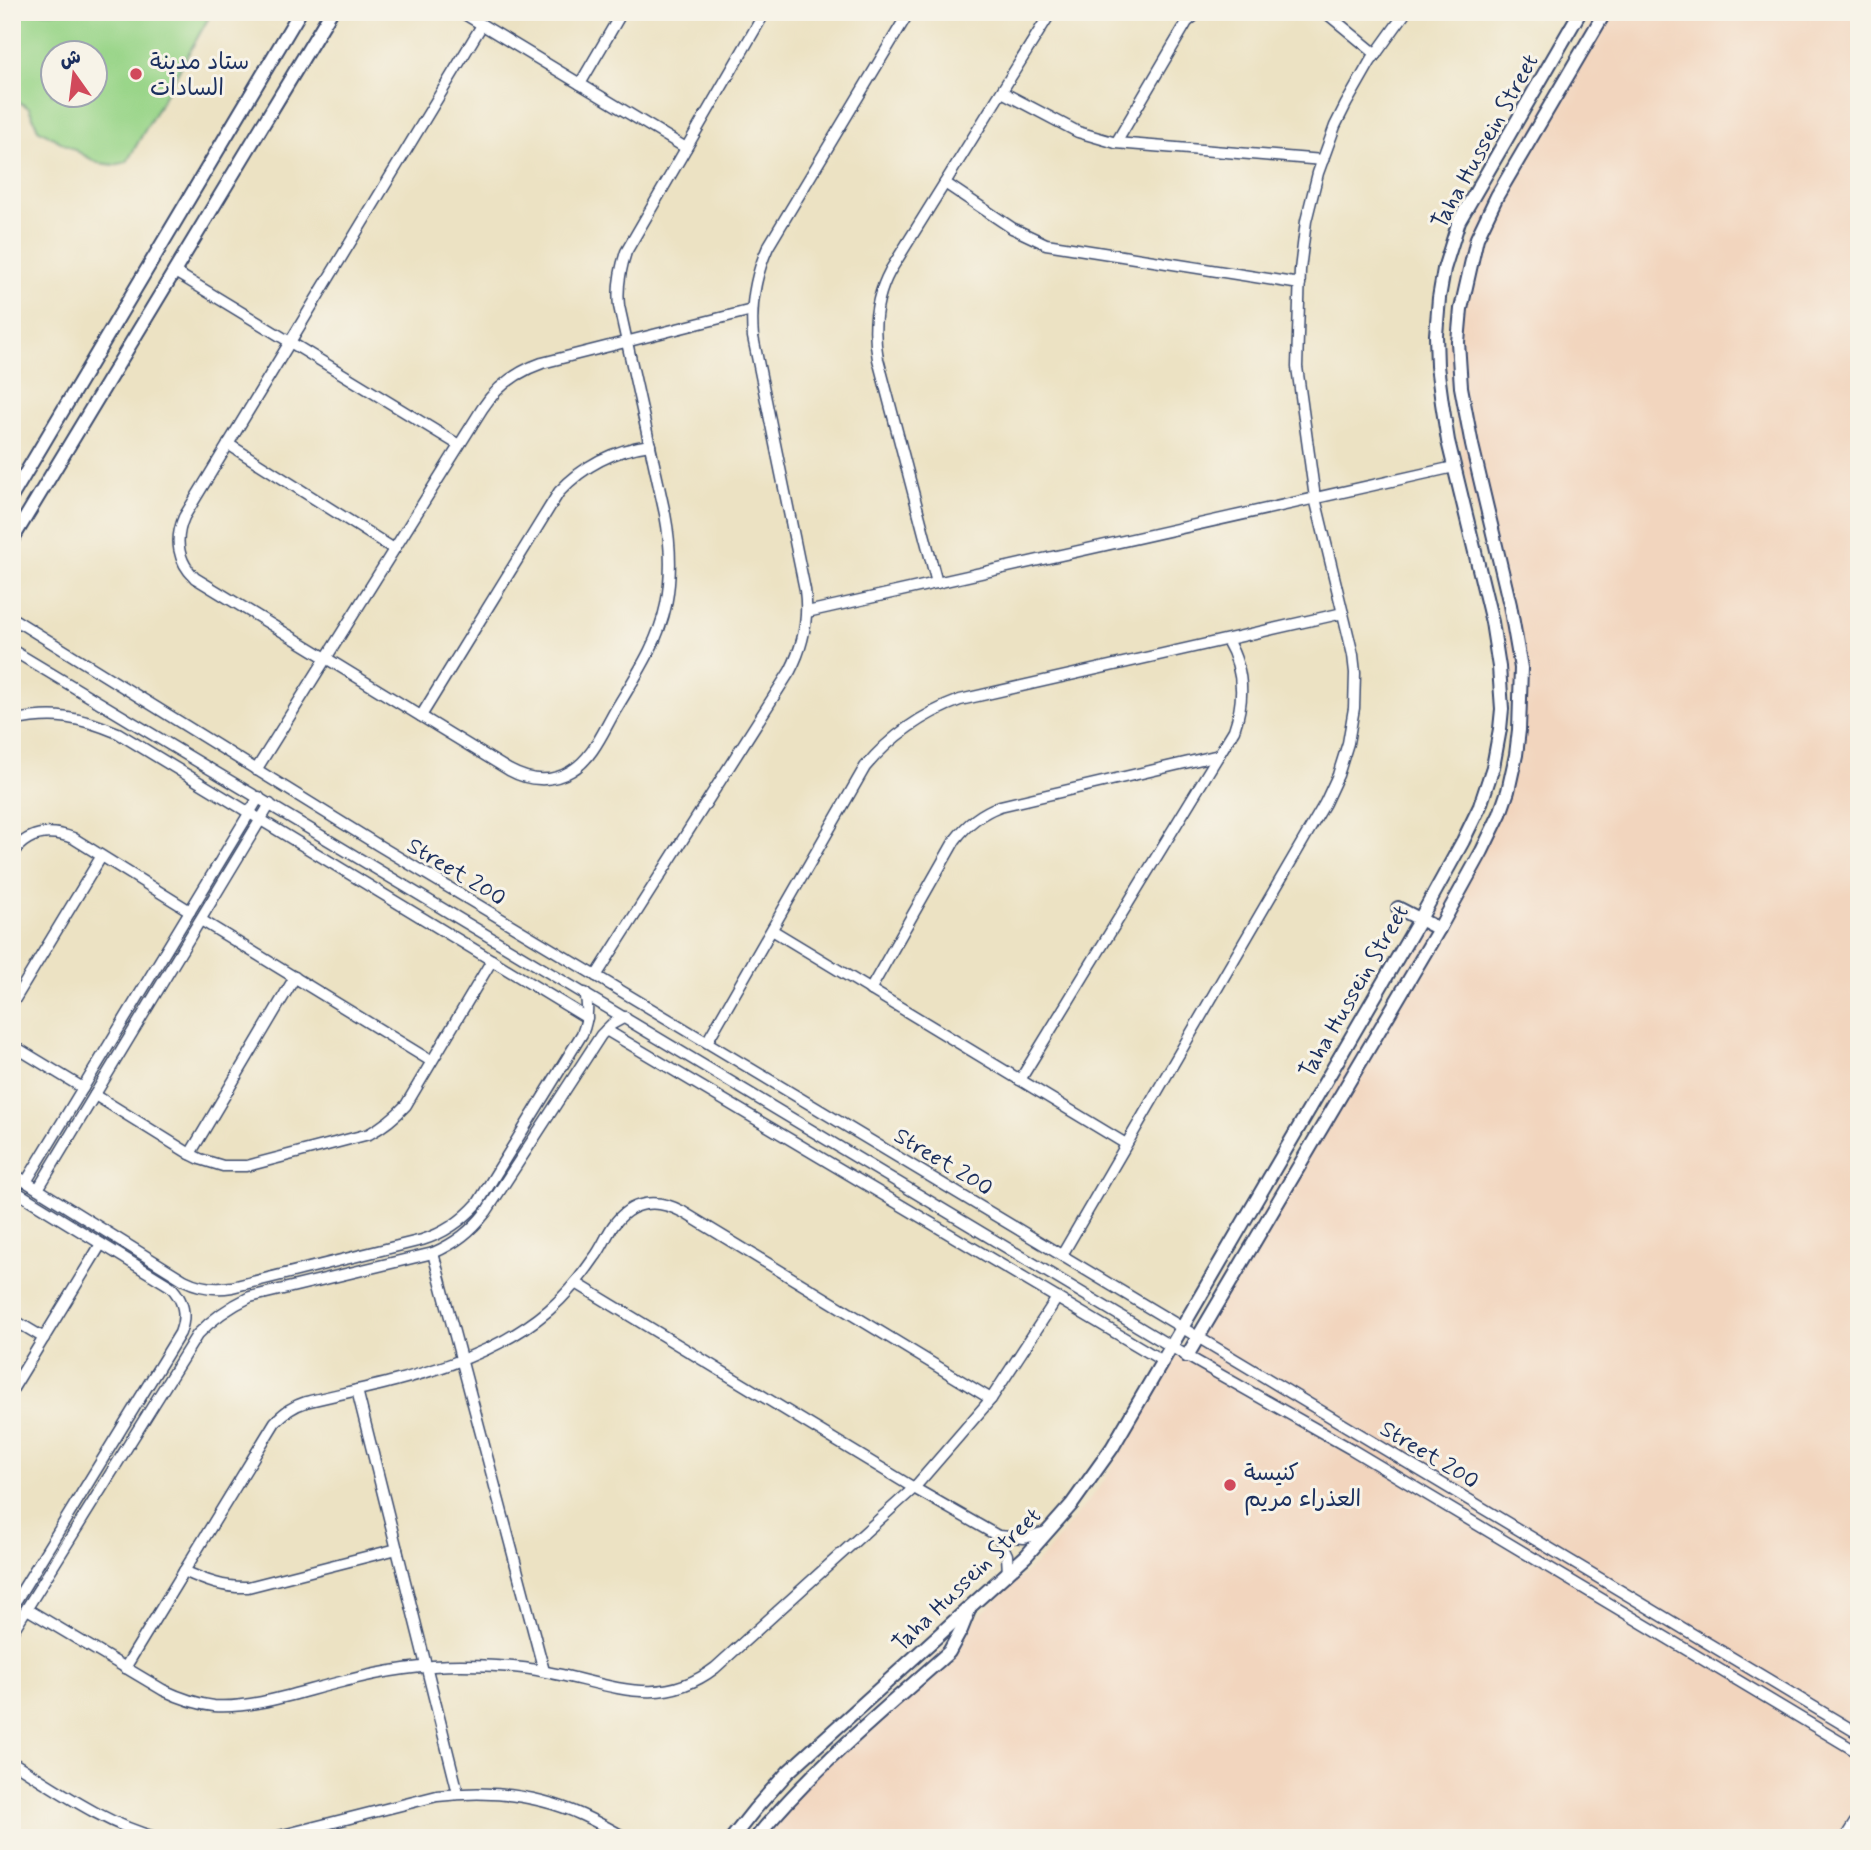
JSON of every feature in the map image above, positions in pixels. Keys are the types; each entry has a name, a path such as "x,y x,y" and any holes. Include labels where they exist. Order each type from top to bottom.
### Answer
{"main road":[{"path":"12,496 300,12"},
{"path":"12,540 331,12"},
{"name":"Taha Hussein Street","path":"732,1838 788,1772 1008,1574 1050,1531 1079,1495 1112,1448 1172,1346 1420,919 1480,806 1497,750 1501,719 1499,667 1492,622 1444,416 1437,366 1439,298 1444,269 1460,221 1580,12"},
{"name":"Taha Hussein Street","path":"1187,1356 1439,929 1482,851 1508,791 1516,755 1521,688 1519,655 1461,387 1458,342 1461,309 1477,238 1497,196 1605,12"},
{"path":"1398,908 1439,929"},
{"name":"Taha Hussein Street","path":"757,1838 786,1803 825,1765 949,1651 970,1608"}],"street":[{"path":"461,12 686,148"},
{"path":"580,84 622,12"},
{"path":"482,25 228,444 181,524 178,539 183,561 195,578 509,770 524,777 541,779 557,777 585,760 649,655 661,624 670,575 670,544 626,342 618,294 620,270 626,252 765,12"},
{"path":"596,976 790,671 801,647 807,612 805,590 753,337 755,284 768,247 909,12"},
{"path":"937,583 878,359 874,332 877,305 885,281 1051,12"},
{"path":"1116,143 1187,22 1199,12"},
{"path":"1325,12 1376,54"},
{"path":"1062,1255 1325,803 1338,775 1352,726 1355,691 1353,655 1315,498 1297,368 1300,284 1306,220 1323,160 1346,104 1376,54 1406,12"},
{"path":"1002,92 1078,132 1116,143 1323,160"},
{"path":"945,183 1012,228 1046,244 1300,284"},
{"path":"175,272 459,445"},
{"path":"256,770 493,393 520,372 542,363 752,310"},
{"path":"228,444 394,549"},
{"path":"421,716 559,492 579,473 600,459 624,450 650,445"},
{"path":"807,612 1454,467"},
{"path":"707,1042 866,766 887,743 913,723 960,700 1343,614"},
{"name":"Street 200","path":"12,618 596,976 1859,1734"},
{"path":"1020,1080 1234,730 1242,698 1239,667 1227,640"},
{"name":"Street 200","path":"12,650 1187,1356 1351,1449 1859,1753"},
{"path":"12,721 62,716 91,722 118,733 587,1018"},
{"path":"870,990 955,840 975,819 1000,806 1219,755"},
{"path":"26,1182 258,797"},
{"path":"38,1189 270,804"},
{"path":"12,854 23,841 35,835 61,833 190,911"},
{"path":"12,1004 101,857"},
{"path":"201,920 431,1061"},
{"path":"772,930 1126,1144"},
{"path":"95,1095 190,1154 223,1166 247,1166 369,1134 383,1127 401,1111 492,960"},
{"path":"190,1154 295,977"},
{"path":"12,1174 184,1280 203,1288 232,1287 422,1241 459,1222 478,1203 582,1034 588,1010 585,993"},
{"path":"12,1632 184,1353 212,1319 250,1297 433,1253 464,1236 476,1225 606,1030 625,1017"},
{"path":"606,1030 1163,1361"},
{"path":"12,1045 83,1088"},
{"path":"12,1189 170,1286 178,1294 185,1313 180,1333 13,1603"},
{"path":"125,1668 275,1422 284,1413 295,1406 461,1360 512,1338 556,1304 576,1283 620,1216 631,1208 658,1203 671,1206 991,1399"},
{"path":"12,1390 101,1244"},
{"path":"433,1253 544,1671"},
{"path":"576,1283 998,1536 1024,1538 1050,1531"},
{"path":"27,1609 179,1697 212,1706 246,1705 387,1671 426,1666 500,1666 544,1671 647,1692 678,1688 715,1668 914,1488 991,1399 1057,1298"},
{"path":"12,1318 44,1338"},
{"path":"357,1390 458,1793"},
{"path":"998,1536 1007,1555 1008,1574"},
{"path":"184,1572 214,1584 248,1587 397,1549"},
{"path":"12,1762 115,1823 158,1838"},
{"path":"271,1838 458,1793 521,1796 552,1803 581,1814 626,1838"},
{"path":"1844,1838 1859,1816"}],"shaded area":[{"path":"1596,12 1859,12 1859,1801 1836,1838 752,1838 830,1753 1046,1554 1103,1482 1475,847 1504,775 1512,702 1506,640 1462,459 1450,393 1446,347 1450,317 1470,244 1488,201"}],"green space":[{"name":"ستاد مدينة السادات","path":"12,12 212,12 127,162 115,165 98,163 38,129 29,108 12,98"}],"place":[{"name":"ستاد مدينة السادات","path":"136,74"},
{"name":"كنيسة العذراء مريم","path":"1230,1485"}]}
